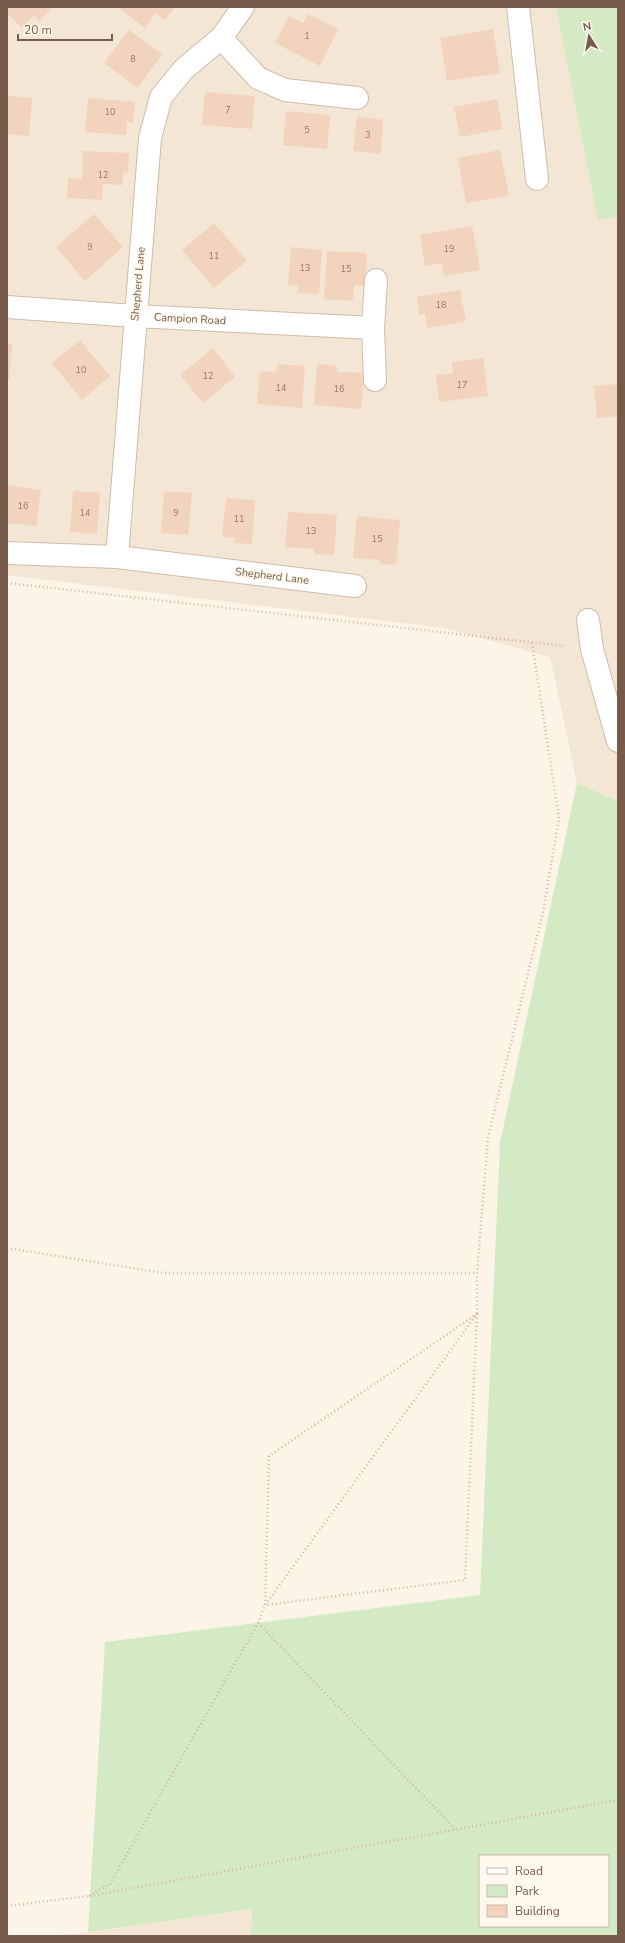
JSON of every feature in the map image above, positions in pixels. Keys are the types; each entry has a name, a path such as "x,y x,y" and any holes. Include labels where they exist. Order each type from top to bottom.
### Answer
{"street":[{"name":"Shepherd Lane","path":"117,557 150,138 161,97 184,69 221,38 243,7"},
{"path":"518,7 537,179"},
{"path":"221,38 258,78 278,87 285,90 357,98"},
{"path":"375,380 373,328 376,280"},
{"name":"Campion Road","path":"7,307 135,316 373,328"},
{"name":"Shepherd Lane","path":"7,553 117,557 355,586"},
{"path":"588,620 592,649 618,741"}],"path":[{"path":"7,583 592,649"},
{"path":"265,1605 465,1580 477,1314 477,1273 488,1137 542,912 559,818 532,643"},
{"path":"7,1248 163,1273 477,1273"},
{"path":"90,1896 110,1884 258,1623 265,1605 477,1314"},
{"path":"265,1605 269,1456 477,1314"},
{"path":"258,1623 457,1831"},
{"path":"7,1906 90,1896 457,1831 618,1800"}],"shaded area":[{"path":"7,7 618,7 618,801 577,783 550,657 444,628 7,575"},
{"path":"252,1909 251,1936 53,1936 89,1932"}],"green space":[{"path":"556,7 618,7 618,216 598,220"},
{"path":"577,783 618,801 618,1936 251,1936 252,1909 88,1932 105,1642 480,1595 500,1143"}],"building":[{"path":"7,7 53,7 39,21 34,15 22,28 7,13"},
{"path":"118,7 175,7 164,21 155,13 145,28"},
{"path":"308,14 338,29 320,66 275,43 289,16 303,23"},
{"path":"493,29 500,73 447,81 440,38"},
{"path":"129,30 162,54 138,88 104,63"},
{"path":"205,92 255,96 252,129 202,125"},
{"path":"7,96 32,98 29,136 7,134"},
{"path":"88,98 135,102 133,123 127,121 126,135 85,132"},
{"path":"497,99 503,129 460,137 454,107"},
{"path":"286,111 330,115 327,149 283,145"},
{"path":"357,116 383,120 381,154 353,151"},
{"path":"500,150 509,196 466,203 458,158"},
{"path":"83,151 129,153 128,173 123,172 123,185 103,184 102,200 67,198 68,178 82,179"},
{"path":"94,214 123,247 85,281 56,247"},
{"path":"214,223 247,261 214,288 182,250"},
{"path":"472,226 480,270 444,276 442,263 425,266 420,235"},
{"path":"291,247 322,250 319,294 297,293 298,286 288,285"},
{"path":"327,251 367,253 365,286 354,285 353,301 324,299"},
{"path":"460,290 466,321 427,328 425,314 419,315 417,297"},
{"path":"80,340 110,376 82,400 52,363"},
{"path":"7,344 12,344 9,380 7,380"},
{"path":"213,348 235,377 203,403 180,375"},
{"path":"483,358 488,396 439,402 436,375 453,373 452,362"},
{"path":"277,364 305,366 302,408 257,404 260,371 276,372"},
{"path":"317,364 337,366 337,372 364,373 361,409 314,405"},
{"path":"618,384 618,416 597,418 594,386"},
{"path":"7,485 41,490 36,526 7,523"},
{"path":"73,491 100,493 97,534 70,532"},
{"path":"164,491 192,493 188,535 161,533"},
{"path":"226,498 255,500 252,544 234,543 234,538 222,537"},
{"path":"288,512 337,515 334,555 314,554 314,549 285,547"},
{"path":"357,516 400,520 396,565 380,564 380,560 353,558"}]}
